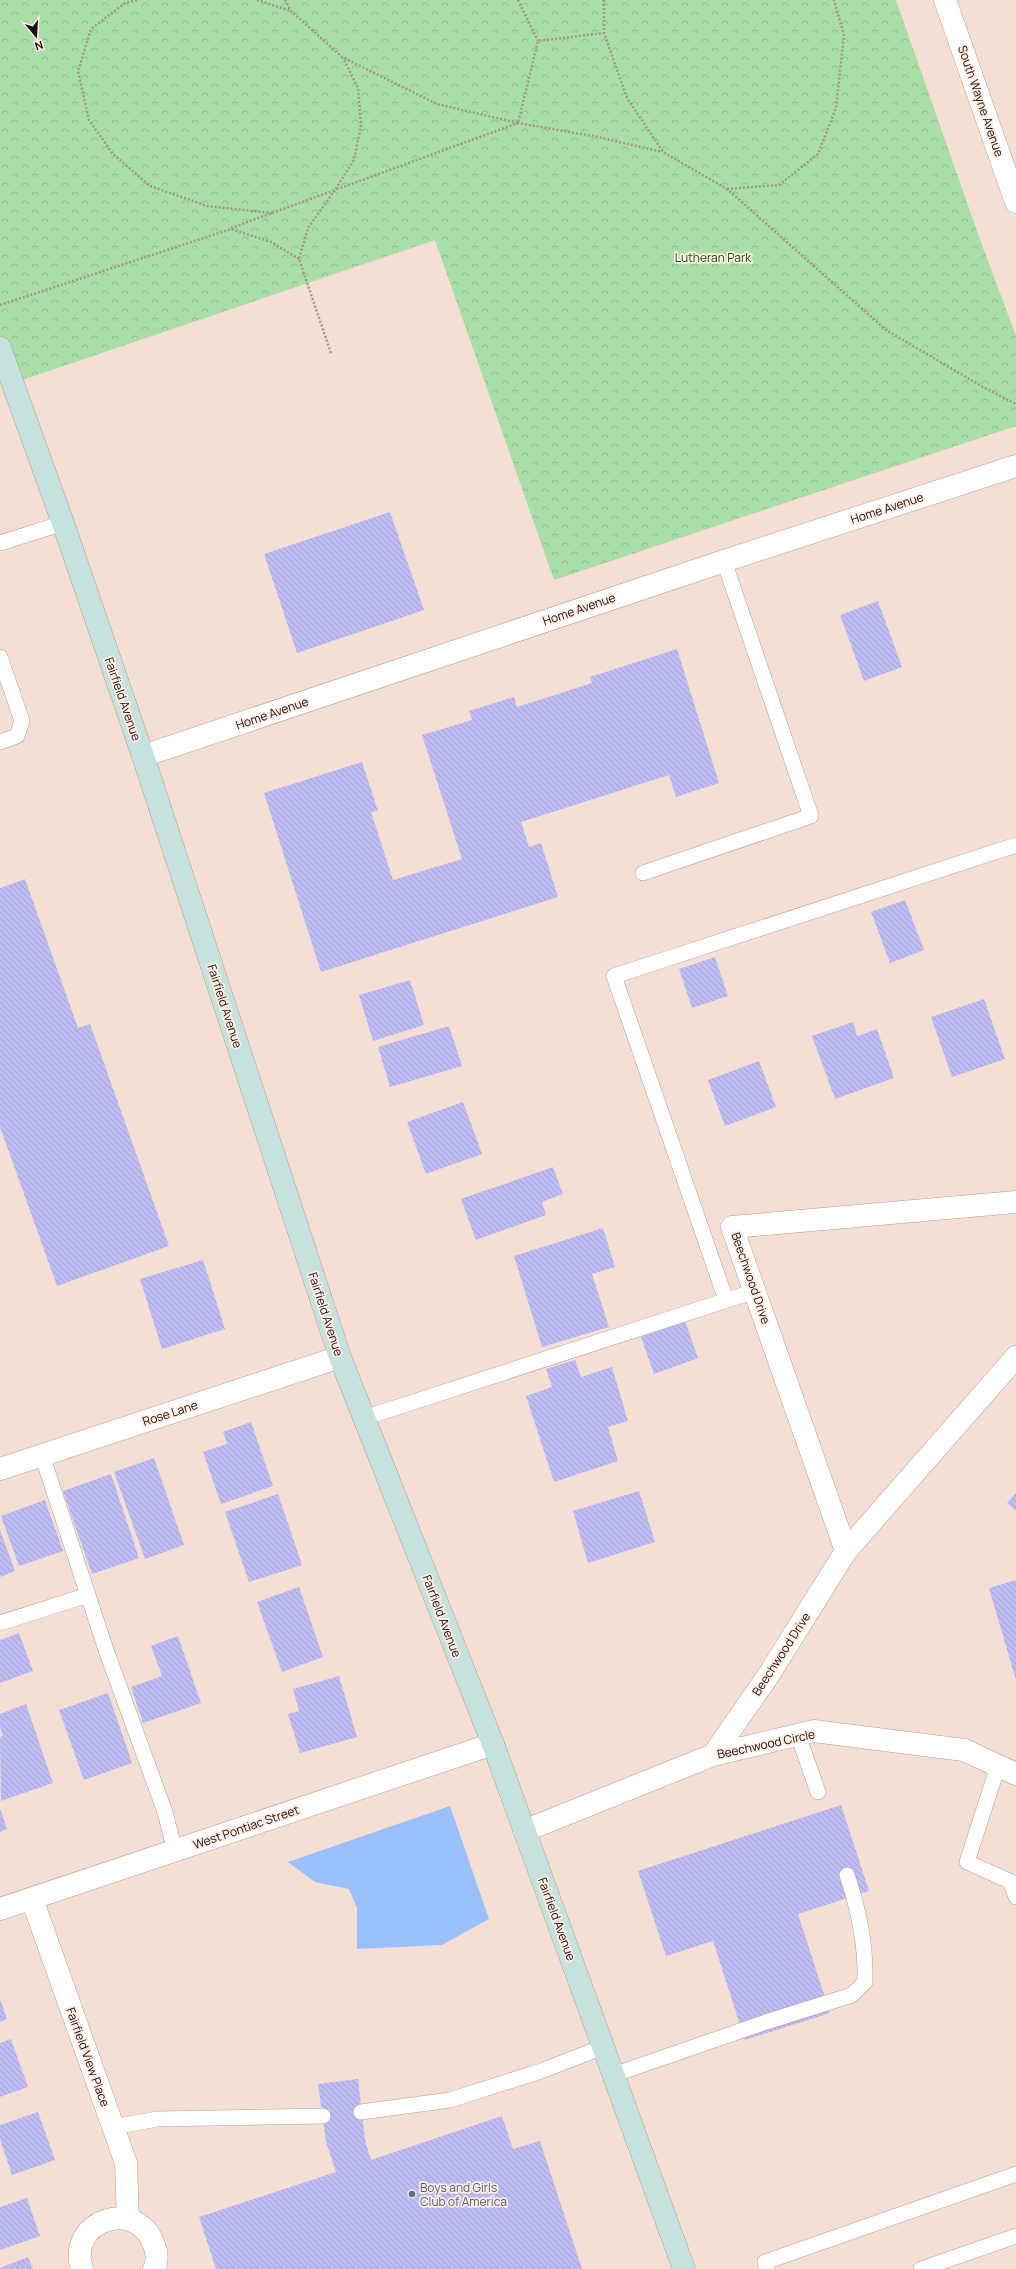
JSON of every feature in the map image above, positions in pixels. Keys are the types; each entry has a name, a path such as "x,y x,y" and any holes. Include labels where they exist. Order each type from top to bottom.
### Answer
{"main road":[{"name":"Fairfield Avenue","path":"0,348 63,523 143,756 340,1357 493,1744 684,2269"}],"street":[{"name":"South Wayne Avenue","path":"945,0 1016,201"},
{"name":"Home Avenue","path":"143,756 724,561 1016,466"},
{"name":"Beechwood Drive","path":"846,1551 732,1227 1016,1202"},
{"name":"Rose Lane","path":"0,1469 340,1357"},
{"name":"Beechwood Drive","path":"713,1755 768,1676 846,1551 1016,1357"},
{"name":"Beechwood Circle","path":"524,1831 713,1755 814,1731 964,1750 1007,1770"},
{"name":"West Pontiac Street","path":"0,1909 493,1744"},
{"name":"Fairfield View Place","path":"32,1899 126,2163 128,2219"},
{"path":"82,2269 80,2262 80,2247 87,2233 99,2223 113,2218 128,2219 141,2225 151,2237 156,2251 154,2269"}],"lane":[{"path":"0,543 63,523"},
{"path":"642,873 811,816 724,561"},
{"path":"0,656 22,721 17,736 0,742"},
{"path":"726,1300 614,976 1016,846"},
{"path":"364,1418 755,1291"},
{"path":"42,1455 106,1650 166,1812 175,1851"},
{"path":"0,1623 88,1595"},
{"path":"798,1735 818,1792"},
{"path":"1007,1770 967,1862 1014,1888"},
{"path":"613,2075 766,2022 852,1995 865,1982 866,1958 855,1900 847,1875"},
{"path":"362,2112 450,2100 541,2070 603,2047"},
{"path":"113,2127 157,2119 322,2116"},
{"path":"767,2269 765,2262 1016,2174"},
{"path":"921,2269 1016,2236"}],"path":[{"path":"137,0 125,3 91,30 78,71 89,120 113,154 150,186 206,206 272,213"},
{"path":"257,0 292,11"},
{"path":"285,0 292,11 342,57 437,104 518,123 598,137 663,152 727,189 886,330 983,387 1016,404"},
{"path":"518,0 538,41 518,123"},
{"path":"604,0 604,33 627,98 663,152"},
{"path":"727,189 779,185 818,154 836,108 844,35 834,0"},
{"path":"538,41 604,33"},
{"path":"331,353 299,259 308,228 354,160 361,125 358,88 342,57"},
{"path":"0,305 231,229 518,123"},
{"path":"231,229 271,242 299,259"}],"green space":[{"name":"Lutheran Park","path":"0,0 896,0 979,237 1016,336 1016,426 554,580 435,240 13,383 0,348"}],"water":[{"path":"450,1806 489,1919 442,1945 357,1949 357,1908 349,1889 315,1882 288,1862"}],"building":[{"path":"390,512 424,610 297,653 264,554"},
{"path":"878,601 902,667 864,681 840,615"},
{"path":"677,649 719,783 676,797 669,775 521,822 529,847 541,843 558,897 321,972 264,793 362,762 378,811 371,812 393,880 462,859 422,735 472,720 469,711 514,697 517,707 592,683 590,677"},
{"path":"25,879 78,1028 90,1024 169,1246 57,1286 0,1127 0,888"},
{"path":"905,900 924,950 890,963 871,912"},
{"path":"715,957 728,996 692,1008 679,969"},
{"path":"410,980 424,1025 373,1041 359,995"},
{"path":"984,999 1005,1059 952,1077 931,1017"},
{"path":"853,1022 857,1036 877,1029 894,1078 835,1099 812,1036"},
{"path":"449,1026 462,1066 390,1087 378,1047"},
{"path":"759,1061 776,1107 725,1126 708,1080"},
{"path":"463,1102 482,1154 426,1174 407,1122"},
{"path":"553,1167 563,1194 542,1202 546,1215 476,1240 461,1199"},
{"path":"603,1228 615,1267 592,1274 609,1327 542,1347 514,1256"},
{"path":"203,1260 225,1329 162,1349 140,1279"},
{"path":"685,1321 698,1358 654,1374 641,1337"},
{"path":"575,1360 581,1377 612,1367 628,1421 608,1427 618,1461 554,1482 526,1396 552,1387 546,1369"},
{"path":"251,1422 273,1486 221,1504 203,1452 227,1444 223,1432"},
{"path":"154,1458 184,1545 145,1559 114,1472"},
{"path":"111,1474 139,1558 92,1574 63,1491"},
{"path":"639,1491 655,1542 588,1563 573,1511"},
{"path":"1016,1493 1016,1511 1007,1503"},
{"path":"278,1494 302,1565 249,1582 225,1512"},
{"path":"45,1500 63,1551 19,1566 1,1516"},
{"path":"0,1530 15,1571 0,1577"},
{"path":"1016,1580 1016,1680 989,1588"},
{"path":"299,1587 323,1657 282,1672 257,1602"},
{"path":"19,1633 33,1671 0,1683 0,1640"},
{"path":"178,1636 201,1703 143,1723 131,1687 162,1676 151,1646"},
{"path":"339,1676 357,1737 300,1753 288,1714 299,1711 293,1689"},
{"path":"108,1693 132,1763 84,1780 59,1710"},
{"path":"26,1704 53,1783 1,1801 0,1737 3,1736 0,1727 0,1714"},
{"path":"841,1805 869,1891 798,1914 830,2013 745,2040 713,1941 666,1956 638,1871"},
{"path":"0,1808 7,1829 0,1832"},
{"path":"0,1999 7,2019 0,2022"},
{"path":"11,2039 28,2087 0,2097 0,2043"},
{"name":"Boys and Girls Club of America","path":"358,2079 365,2140 371,2160 502,2116 513,2149 540,2141 582,2269 216,2269 199,2217 336,2172 326,2142 318,2084"},
{"path":"38,2112 55,2160 12,2175 0,2139 0,2125"},
{"path":"27,2198 40,2236 0,2250 0,2207"},
{"path":"28,2257 33,2269 0,2269 0,2268"}],"place":[{"name":"Boys and Girls Club of America","path":"412,2194"}]}
